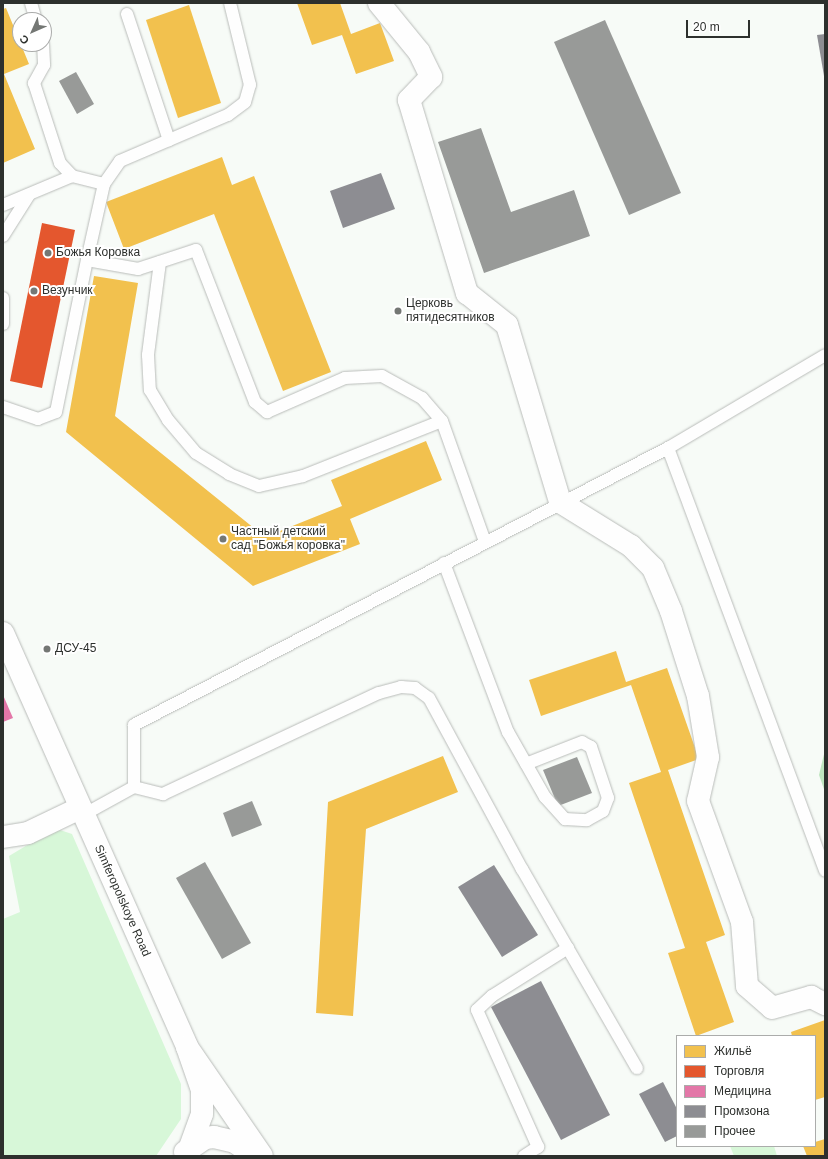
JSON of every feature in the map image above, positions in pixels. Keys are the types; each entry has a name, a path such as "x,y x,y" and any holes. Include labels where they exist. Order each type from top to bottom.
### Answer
{"street":[{"path":"380,3 419,52 430,77 409,100 467,293 507,325 560,502 631,546 653,568 671,611 698,696 708,757 698,801 742,922 747,986 772,1008 811,997 825,1004"},
{"name":"Simferopolskoye Road","path":"3,633 187,1047 230,1112 262,1156"},
{"path":"3,837 28,833 82,811"},
{"path":"186,1152 202,1114 202,1090 187,1047"},
{"path":"186,1152 205,1138 224,1138 245,1148 254,1156"}],"lane":[{"path":"3,407 38,419 56,412 104,184 120,161 228,116 245,102 250,85 230,3"},
{"path":"127,14 169,140"},
{"path":"43,52 44,64 34,83 60,163 72,176 104,184"},
{"path":"3,205 72,176"},
{"path":"3,236 29,195"},
{"path":"87,260 138,269 196,250 254,402 267,412 345,378 382,376 422,398 442,421 485,542"},
{"path":"160,262 148,354 150,390 168,420 196,453 229,474 259,486 303,476 442,421"},
{"path":"3,298 3,324"},
{"path":"134,787 134,725 560,502 668,448 825,355"},
{"path":"668,448 825,871"},
{"path":"444,563 508,732 526,764 545,797 565,819 587,820 602,812 608,798 591,747 582,742 526,764"},
{"path":"82,811 134,787 163,794 379,693 401,686 415,688 429,698 568,948 638,1068"},
{"path":"524,1156 538,1147 477,1010 492,996 568,948"}],"green space":[{"path":"825,750 825,792 819,775"},
{"path":"60,830 72,834 181,1084 181,1119 156,1156 3,1156 3,919 20,912 9,856 49,832"},
{"path":"730,1147 774,1147 777,1156 734,1156"}],"building: Жильё":[{"path":"297,3 340,3 351,34 380,23 394,61 356,74 342,35 312,45"},
{"path":"189,5 221,103 178,118 146,20"},
{"path":"6,8 12,23 12,52 24,52 29,64 4,74 35,149 3,163 3,9"},
{"path":"222,157 232,185 254,176 331,372 283,391 214,214 124,249 106,202"},
{"path":"94,276 138,283 115,416 265,537 342,506 331,480 426,441 442,480 350,519 360,544 253,586 66,432"},
{"path":"616,651 626,682 667,668 699,759 668,770 725,935 706,942 734,1022 696,1035 668,953 685,948 629,783 661,772 631,685 541,716 529,680"},
{"path":"443,756 458,792 366,829 353,1016 316,1013 328,802"},
{"path":"825,1020 825,1097 816,1100 816,1035 792,1035 791,1032"},
{"path":"825,1139 825,1156 807,1156 803,1147 816,1147 816,1142"}],"building: Торговля":[{"path":"42,223 75,230 42,388 10,381"}],"building: Медицина":[{"path":"3,695 13,718 3,722"}],"building: Промзона":[{"path":"825,34 825,76 824,76 817,35"},
{"path":"381,173 395,209 343,228 330,191"},
{"path":"494,865 538,935 502,957 458,887"},
{"path":"541,981 610,1115 561,1140 491,1007"},
{"path":"663,1082 676,1107 676,1136 665,1142 639,1094"}],"building: Прочее":[{"path":"605,20 681,193 629,215 554,42"},
{"path":"76,72 94,104 77,114 59,81"},
{"path":"481,128 511,212 574,190 590,236 484,273 438,142"},
{"path":"577,757 592,793 558,806 543,770"},
{"path":"252,801 262,825 232,837 223,813"},
{"path":"205,862 251,943 222,959 176,878"}],"place":[{"name":"Божья Коровка","path":"48,253"},
{"name":"Везунчик","path":"34,291"},
{"name":"Церковь пятидесятников","path":"398,311"},
{"name":"Частный детский сад \"Божья коровка\"","path":"223,539"},
{"name":"ДСУ-45","path":"47,649"}]}
